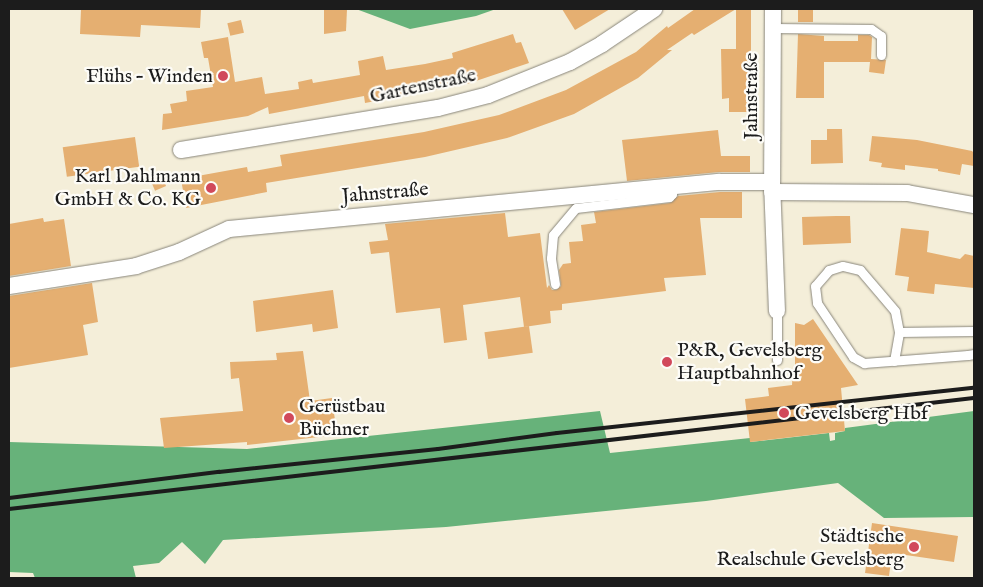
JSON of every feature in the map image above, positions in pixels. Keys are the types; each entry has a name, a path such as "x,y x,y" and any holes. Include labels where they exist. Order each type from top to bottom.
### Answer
{"street":[{"name":"Gartenstraße","path":"181,150 438,108 488,95 570,62 602,44 654,9"},
{"name":"Jahnstraße","path":"773,9 772,187 777,311"},
{"name":"Jahnstraße","path":"9,286 136,266 179,252 229,229 720,182 772,187"},
{"path":"772,187 907,193 974,205"}],"lane":[{"path":"773,28 872,29 881,36 881,55"},
{"path":"555,284 551,258 553,235 576,208 669,197 672,194 672,187"},
{"path":"894,361 899,332 895,311 860,270 842,266 829,270 815,286 817,303 853,357 864,363 894,361 974,354"},
{"name":"Jahnstraße","path":"777,311 777,360"},
{"path":"899,332 974,331"}],"green space":[{"path":"356,9 496,9 476,16 410,29"},
{"path":"600,411 610,453 750,438 750,442 829,433 830,441 835,440 835,433 845,431 845,428 974,411 974,517 884,518 838,483 706,501 446,527 223,540 205,564 182,542 159,563 133,566 136,578 35,578 33,573 9,572 9,442 247,449"}],"building":[{"path":"81,9 201,9 200,28 141,25 140,37 80,34"},
{"path":"324,9 347,9 346,31 324,34"},
{"path":"562,9 610,9 575,30"},
{"path":"695,9 736,9 694,35 692,33 667,50 672,50 638,78 574,114 507,138 425,157 266,183 267,192 186,208 181,179 247,167 248,172 282,166 280,155 424,132 499,115 566,90 636,52 667,26 668,28"},
{"path":"736,9 751,9 751,112 729,112 729,98 722,99 721,49 736,49"},
{"path":"798,9 813,9 813,22 798,22"},
{"path":"241,20 244,33 230,36 227,23"},
{"path":"513,34 516,43 521,42 529,63 467,84 365,103 364,96 269,114 268,107 248,116 162,130 163,114 172,113 170,104 187,101 186,91 213,87 208,58 204,58 201,42 228,37 235,82 262,77 265,94 299,89 298,82 312,79 313,83 360,75 358,61 383,56 386,70 425,64 453,58 452,53"},
{"path":"798,34 824,36 824,41 858,41 858,35 869,35 872,37 871,59 886,60 884,74 869,72 870,62 824,62 824,98 796,98"},
{"path":"827,129 842,129 843,163 811,164 811,140 827,140"},
{"path":"718,130 721,156 750,156 750,172 719,172 627,181 622,140"},
{"path":"872,136 917,140 972,151 974,153 974,166 962,164 960,175 938,171 938,169 905,165 905,170 881,167 882,163 869,161"},
{"path":"135,137 139,167 67,177 63,147"},
{"path":"161,174 166,186 155,191 150,179"},
{"path":"742,192 742,218 700,218 706,275 664,278 666,291 562,304 562,310 550,311 551,323 524,327 520,297 463,305 467,340 444,343 440,308 396,313 389,252 371,254 369,242 388,240 385,224 505,213 508,237 540,233 547,288 549,285 552,290 556,290 561,286 559,270 563,264 571,263 569,242 583,241 581,225 596,223 594,212 670,203 678,196"},
{"path":"850,216 851,243 803,245 802,217"},
{"path":"43,218 44,222 64,219 71,266 9,276 9,224"},
{"path":"901,228 929,231 927,252 960,259 965,254 974,256 974,288 935,284 934,294 907,291 909,277 895,275"},
{"path":"92,283 98,322 83,325 88,355 9,368 9,296"},
{"path":"333,290 338,328 313,332 312,324 256,332 253,301"},
{"path":"813,319 858,385 841,388 845,431 750,442 745,399 769,396 768,388 792,385 793,371 795,369 795,323 804,325"},
{"path":"529,326 533,353 488,359 484,332"},
{"path":"303,351 310,401 332,398 337,435 247,445 247,442 164,448 160,418 243,411 239,378 231,379 230,362 277,360 276,353"},
{"path":"872,523 958,536 954,562 892,553 889,576 865,573"}],"railway":[{"path":"9,498 219,472 438,449 557,433 974,388"},
{"path":"9,509 974,398"}],"place":[{"name":"Flühs – Winden","path":"223,76"},
{"name":"Karl Dahlmann GmbH & Co. KG","path":"211,188"},
{"name":"P&R, Gevelsberg Hauptbahnhof","path":"667,362"},
{"name":"Gevelsberg Hbf","path":"784,413"},
{"name":"Gerüstbau Büchner","path":"289,418"},
{"name":"Städtische Realschule Gevelsberg","path":"914,547"}]}
